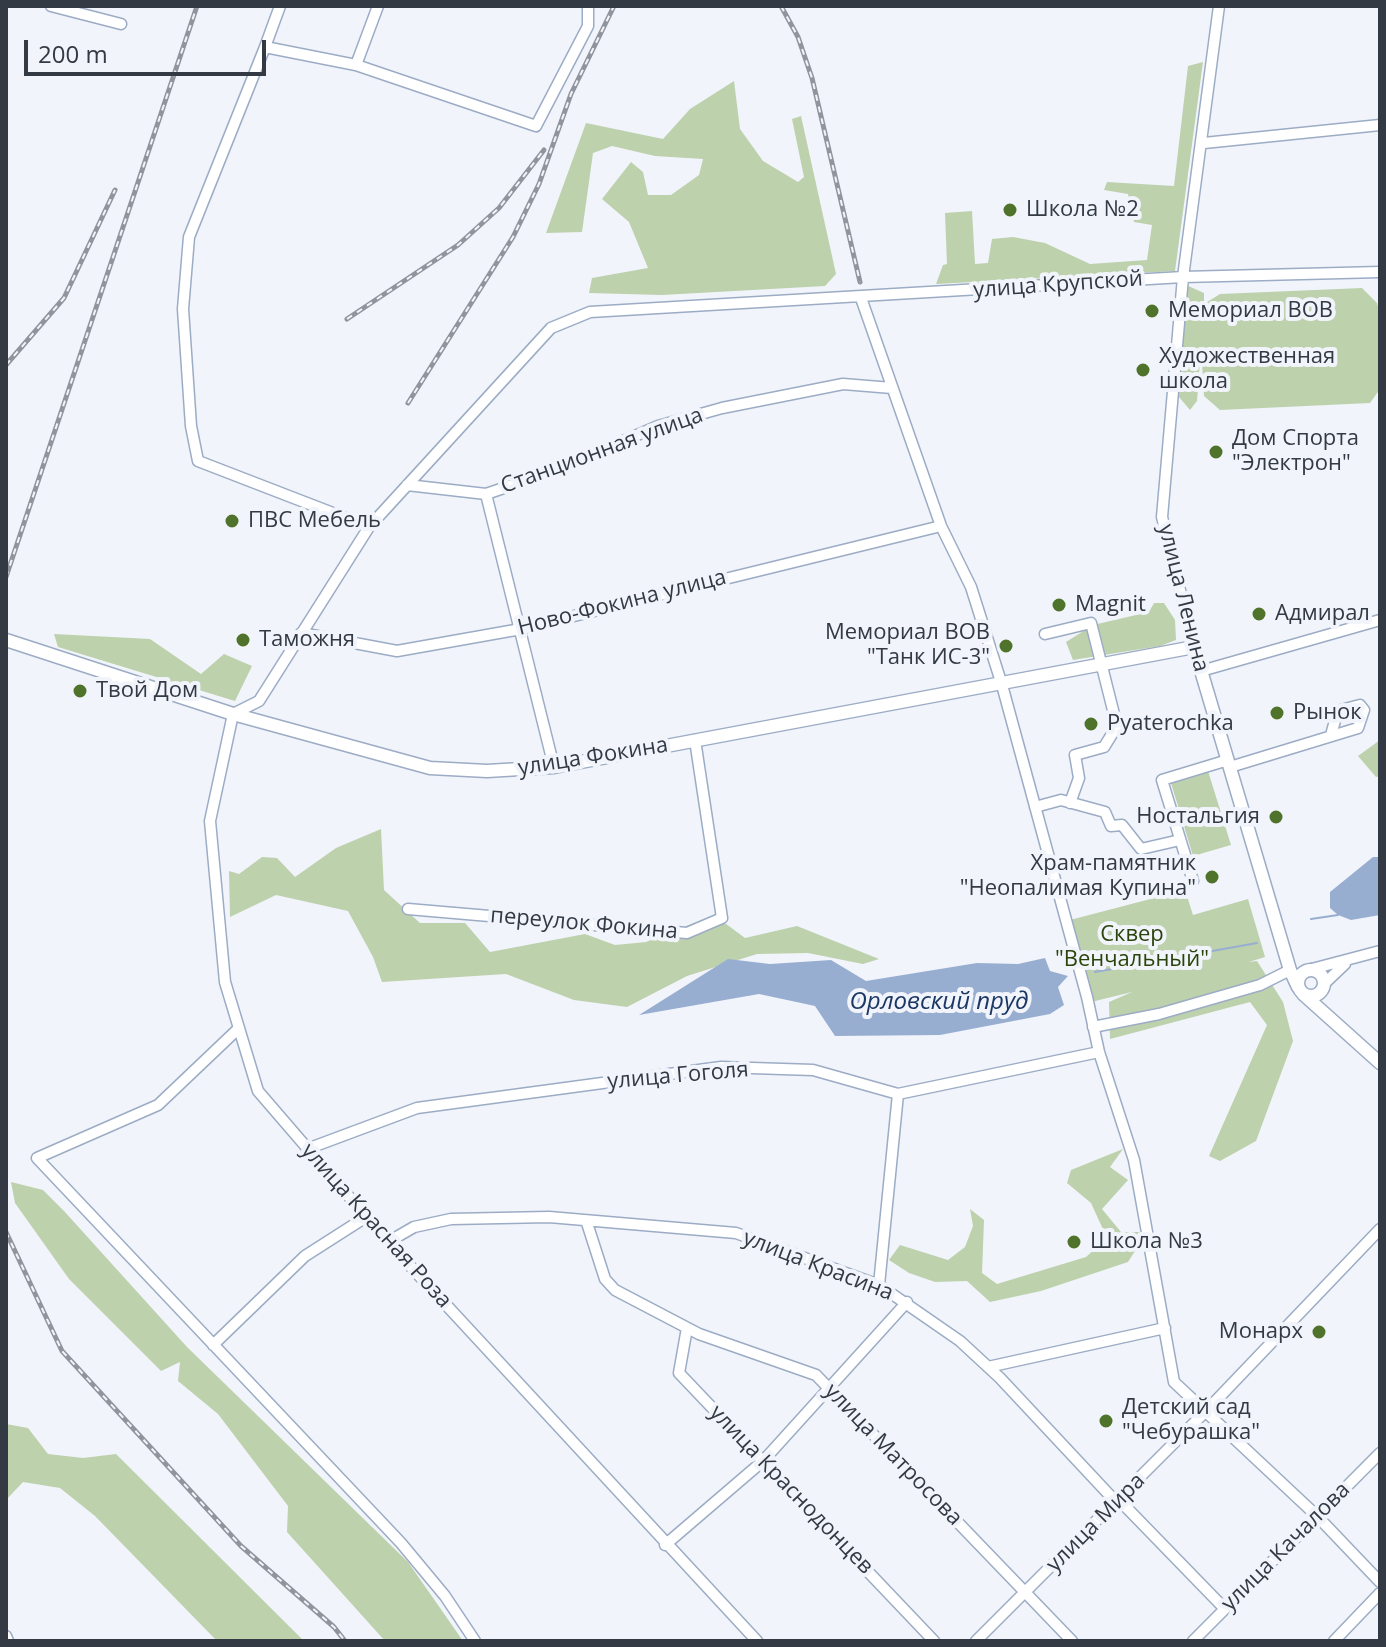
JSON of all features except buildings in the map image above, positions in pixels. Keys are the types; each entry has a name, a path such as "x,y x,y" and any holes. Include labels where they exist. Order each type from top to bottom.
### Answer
{"main road":[{"name":"улица Фокина","path":"6,640 233,714 430,768 518,771 1002,685 1194,647"},
{"name":"улица Ленина","path":"1194,647 1290,970 1301,990 1336,1027 1380,1063"},
{"path":"1283,944 1308,970 1319,973 1336,1027"},
{"path":"1308,970 1299,978 1301,990 1314,996 1323,986"}],"street":[{"path":"51,6 121,24"},
{"path":"280,6 189,237 183,309 191,426 198,461 369,527"},
{"path":"356,65 378,6"},
{"path":"265,47 356,65 536,126 588,26 588,6"},
{"name":"улица Ленина","path":"1194,647 1162,517 1183,277 1204,143 1219,6"},
{"path":"1204,143 1380,125"},
{"name":"улица Крупской","path":"407,485 551,328 590,312 1183,277 1380,272"},
{"path":"861,298 941,526 971,587 1002,685 1087,997 1099,1052 1134,1160 1174,1382 1318,1517 1380,1582"},
{"name":"Станционная улица","path":"407,485 486,494 554,471 658,426 722,408 843,384 892,388"},
{"path":"233,714 259,701 369,527 407,485"},
{"path":"486,494 554,767"},
{"name":"Ново-Фокина улица","path":"301,633 397,651 521,629 941,526"},
{"path":"1201,671 1380,620"},
{"path":"1045,634 1091,623 1117,726 1104,747 1075,755 1079,778 1070,803"},
{"name":"улица Красная Роза","path":"233,714 210,821 225,982 258,1091 388,1242 757,1641"},
{"path":"1193,881 1162,780 1331,735"},
{"name":"переулок Фокина","path":"408,909 687,933 722,918 695,740"},
{"path":"1035,807 1061,800 1105,812 1111,826 1122,825 1141,849 1180,840"},
{"path":"1308,970 1380,951"},
{"path":"1323,986 1349,960"},
{"path":"1093,1027 1159,1014 1260,985 1290,970"},
{"path":"239,1028 158,1105 37,1158 401,1543 445,1596 475,1641"},
{"name":"улица Гоголя","path":"307,1149 417,1108 721,1067 813,1070 898,1094 1099,1052"},
{"path":"879,1285 898,1094"},
{"path":"213,1345 305,1256 366,1217"},
{"name":"улица Красина","path":"388,1242 414,1227 451,1219 549,1217 587,1223 736,1233 879,1285 960,1341 988,1367 1116,1502 1123,1504 1224,1608"},
{"name":"улица Матросова","path":"587,1223 605,1279 615,1290 687,1328 816,1375 1072,1641"},
{"name":"улица Мира","path":"976,1641 1207,1410 1380,1229"},
{"path":"665,1545 763,1461 831,1390 907,1302"},
{"name":"улица Краснодонцев","path":"687,1328 679,1373 934,1641"},
{"path":"988,1367 1165,1328"},
{"name":"улица Качалова","path":"1193,1641 1380,1453"},
{"path":"1334,1641 1380,1593"}],"green space":[{"path":"1203,62 1175,271 936,284 943,265 947,264 945,213 972,211 975,264 988,263 992,239 1013,237 1045,243 1090,264 1147,260 1152,225 1134,222 1128,194 1104,190 1107,182 1174,186 1188,66"},
{"path":"734,81 740,129 763,161 798,182 804,177 792,119 801,116 836,274 825,286 662,295 589,293 592,278 648,268 629,222 602,199 631,162 643,172 648,195 671,195 699,175 703,159 655,156 612,146 593,153 582,232 546,233 586,123 663,139 690,109"},
{"path":"1186,285 1204,293 1204,304 1220,294 1362,288 1377,303 1380,314 1380,389 1370,403 1220,410 1204,396 1201,347 1197,401 1190,410 1179,397"},
{"path":"1154,603 1164,603 1175,620 1176,640 1160,646 1073,660 1066,642 1093,625 1149,612"},
{"path":"54,634 150,639 201,674 224,654 252,666 235,701 58,647"},
{"path":"1380,740 1380,776 1376,777 1358,756"},
{"path":"1208,771 1231,845 1193,856 1171,783"},
{"path":"381,829 384,890 420,923 465,923 490,952 585,934 615,945 646,942 714,915 745,938 797,926 879,959 863,964 808,953 757,954 687,976 627,1007 574,1000 506,974 382,982 373,957 348,911 276,895 230,917 229,871 239,874 262,857 277,858 295,877 336,848"},
{"name":"Сквер \"Венчальный\"","path":"1185,890 1193,915 1248,899 1265,957 1249,962 1257,961 1283,1002 1293,1041 1256,1141 1220,1161 1209,1156 1267,1025 1250,1002 1110,1039 1109,1002 1132,992 1091,1002 1070,920"},
{"path":"1123,1149 1110,1167 1128,1180 1102,1209 1121,1232 1147,1232 1128,1262 1041,1291 990,1302 967,1281 935,1282 909,1273 889,1260 900,1245 948,1260 965,1247 973,1226 970,1209 984,1220 982,1273 997,1284 1086,1257 1107,1238 1091,1203 1067,1183 1071,1170"},
{"path":"11,1182 43,1190 64,1211 187,1347 408,1562 463,1641 385,1641 287,1532 288,1506 218,1414 178,1381 180,1362 161,1371 69,1279 15,1203"},
{"path":"6,1424 28,1428 48,1454 83,1458 116,1454 304,1641 217,1641 95,1516 60,1488 23,1482 6,1500"}],"water":[{"path":"1373,857 1380,857 1380,915 1351,920 1338,915 1330,908 1330,892"},
{"name":"Орловский пруд","path":"1045,958 1050,971 1068,976 1058,987 1064,1005 1050,1014 940,1035 835,1036 815,1006 759,994 639,1015 728,959 770,964 831,960 866,981 977,963 1018,964"}],"waterway":[{"path":"1311,919 1338,915"},
{"path":"1095,972 1257,943"}],"railway":[{"path":"6,577 197,6"},
{"path":"408,403 513,237 539,184 571,94 614,6"},
{"path":"781,6 798,37 812,78 860,282"},
{"path":"347,319 458,245 499,208 544,150"},
{"path":"6,365 64,298 115,190"},
{"path":"6,1232 62,1351 241,1546 334,1627 345,1641"}],"place":[{"name":"Школа №2","path":"1010,210"},
{"name":"Мемориал ВОВ","path":"1152,311"},
{"name":"Художественная школа","path":"1143,370"},
{"name":"Дом Спорта \"Электрон\"","path":"1216,452"},
{"name":"ПВС Мебель","path":"232,521"},
{"name":"Magnit","path":"1059,605"},
{"name":"Адмирал","path":"1259,614"},
{"name":"Таможня","path":"243,640"},
{"name":"Мемориал ВОВ \"Танк ИС-3\"","path":"1006,646"},
{"name":"Твой Дом","path":"80,691"},
{"name":"Рынок","path":"1277,713"},
{"name":"Pyaterochka","path":"1091,724"},
{"name":"Ностальгия","path":"1276,817"},
{"name":"Храм-памятник \"Неопалимая Купина\"","path":"1212,877"},
{"name":"Школа №3","path":"1074,1242"},
{"name":"Монарх","path":"1319,1332"},
{"name":"Детский сад \"Чебурашка\"","path":"1106,1421"}]}
